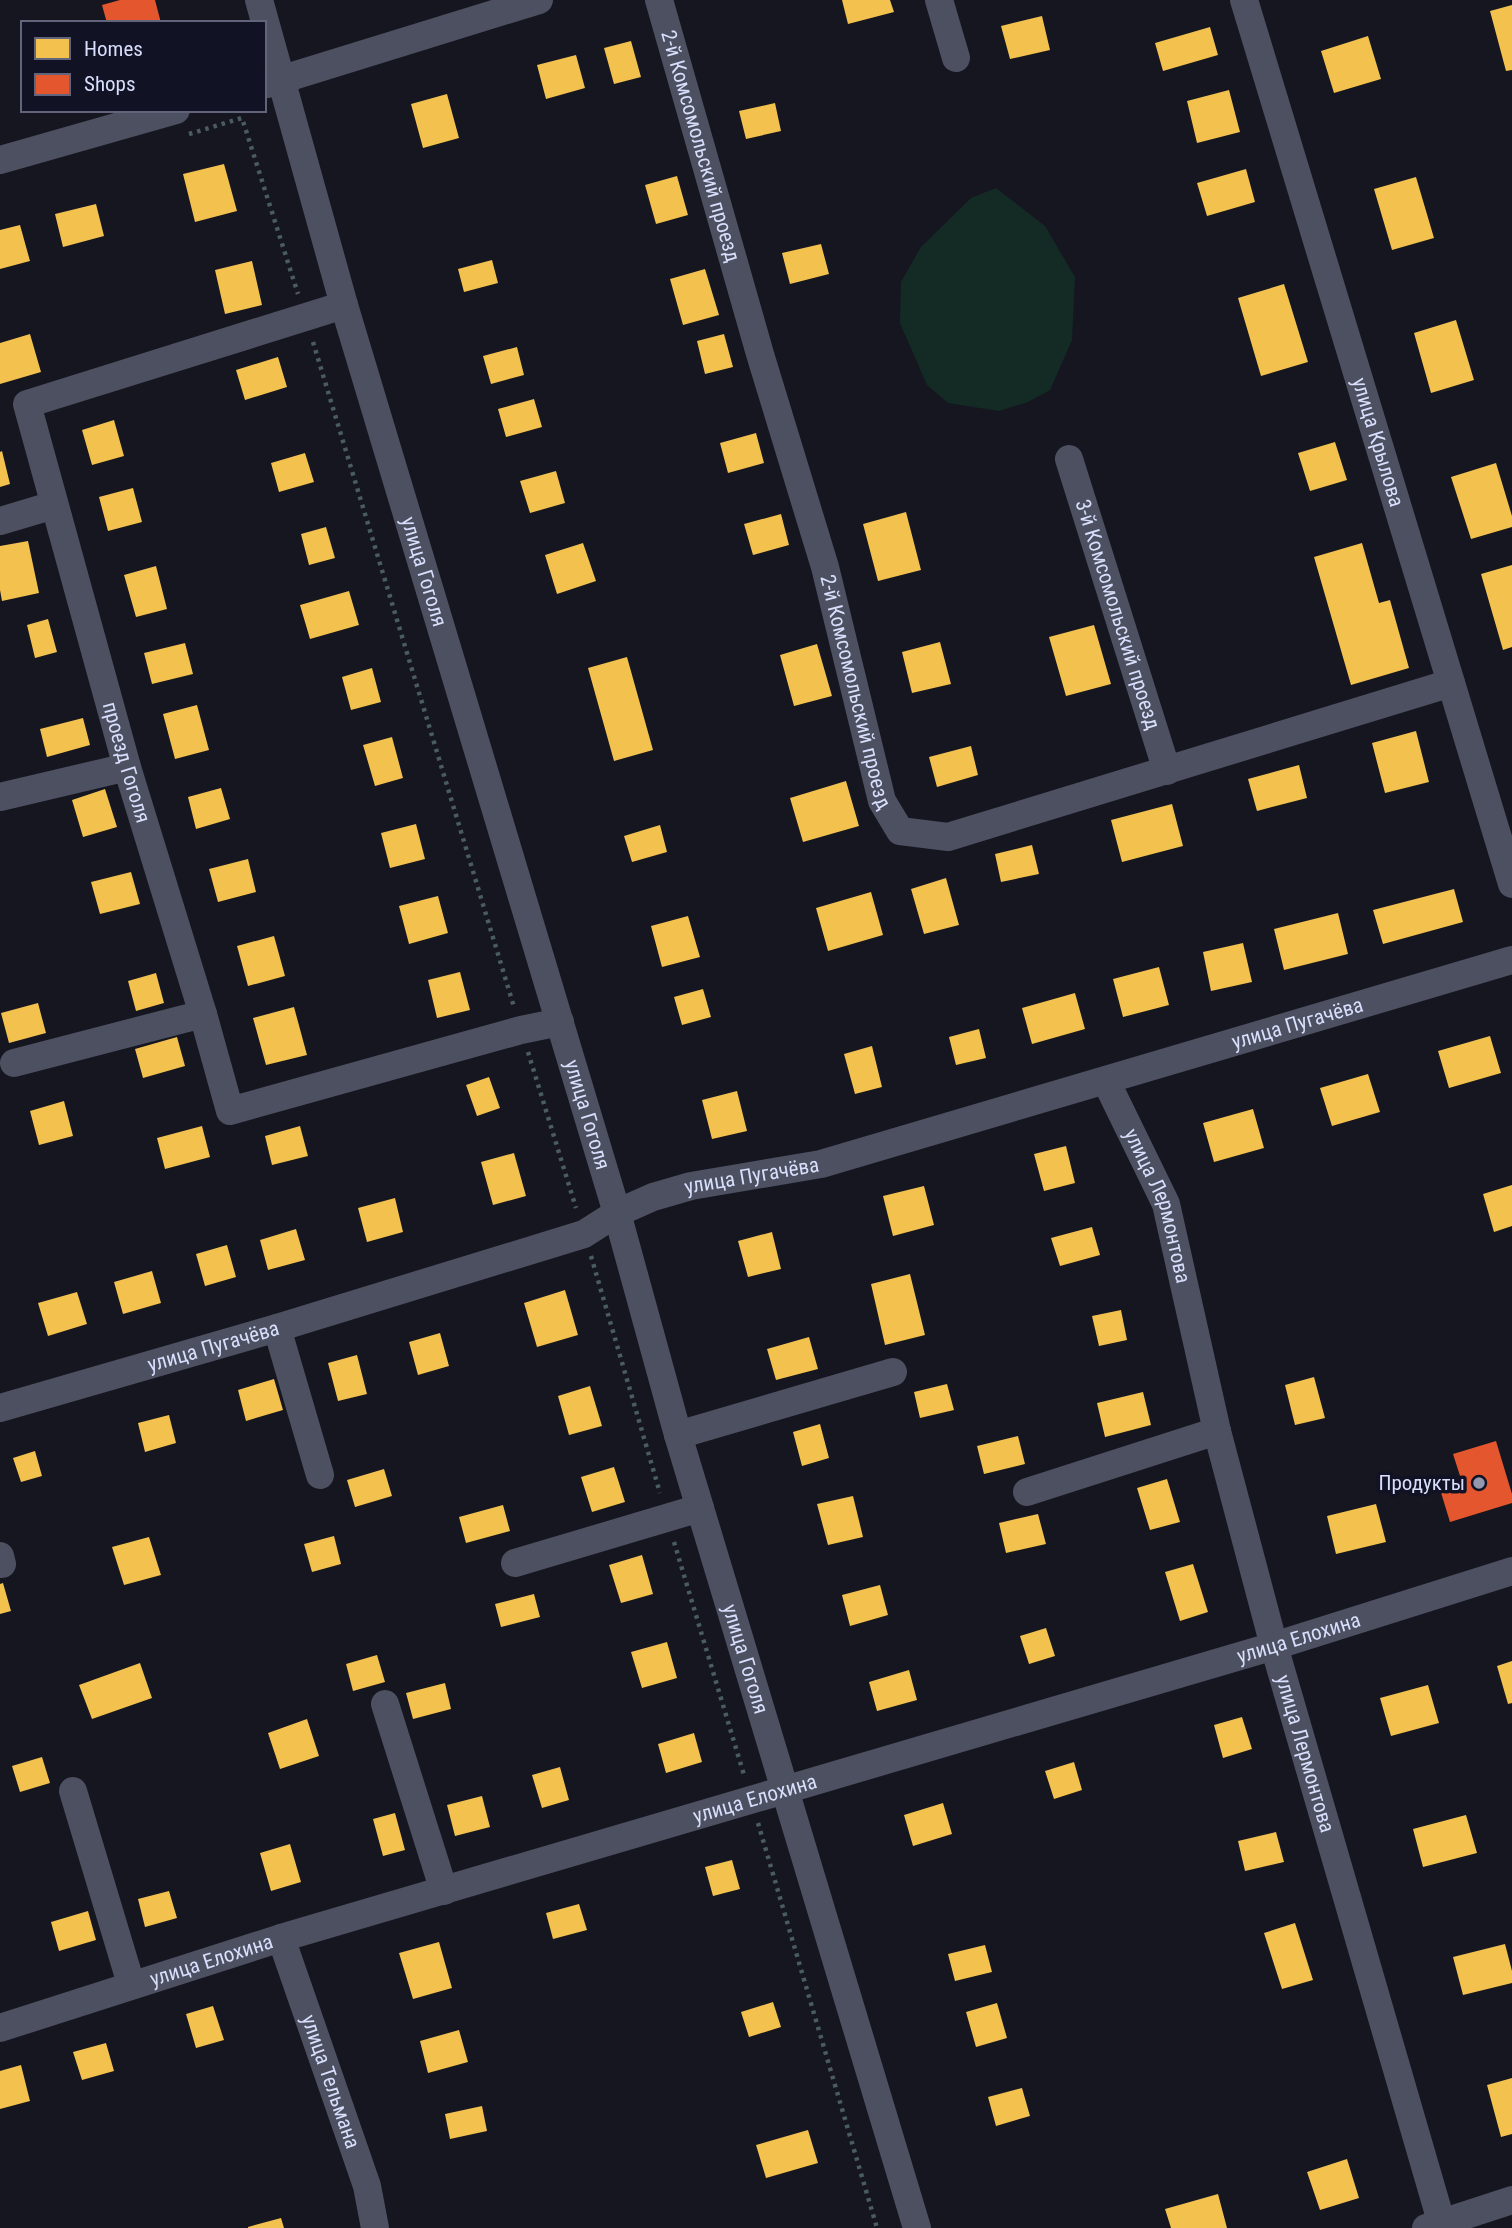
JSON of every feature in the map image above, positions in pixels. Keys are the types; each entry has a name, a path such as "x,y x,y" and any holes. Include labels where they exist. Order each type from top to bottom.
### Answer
{"street":[{"name":"улица Гоголя","path":"259,0 263,21"},
{"path":"274,82 539,0"},
{"name":"2-й Комсомольский проезд","path":"659,0 756,341 825,567 881,801 900,831 948,836 1451,683"},
{"path":"939,0 956,58"},
{"name":"улица Крылова","path":"1244,0 1512,884"},
{"name":"улица Гоголя","path":"266,38 274,82 560,1022 617,1213 678,1434 916,2228"},
{"path":"0,160 169,112"},
{"name":"проезд Гоголя","path":"344,305 27,404 127,767 230,1111 521,1030 560,1022"},
{"name":"3-й Комсомольский проезд","path":"1069,458 1167,771"},
{"path":"0,521 54,505"},
{"path":"0,797 127,767"},
{"name":"улица Пугачёва","path":"0,1408 277,1328 584,1234 617,1213 653,1197 691,1186 821,1164 1512,960"},
{"path":"14,1063 203,1014"},
{"name":"улица Лермонтова","path":"1106,1081 1166,1204 1217,1431 1274,1646 1437,2226"},
{"path":"277,1328 320,1475"},
{"path":"678,1434 893,1372"},
{"path":"1027,1492 1217,1431"},
{"path":"515,1563 700,1508"},
{"name":"улица Елохина","path":"0,2028 281,1938 1274,1646 1512,1571"},
{"path":"385,1704 444,1891"},
{"path":"73,1791 131,1984"},
{"name":"улица Тельмана","path":"281,1938 367,2186 375,2228"},
{"path":"1437,2226 1512,2200"}],"path":[{"path":"242,118 306,318 584,1234 877,2228"}],"green space":[{"path":"996,188 1045,226 1075,277 1072,340 1050,390 1028,402 999,411 948,403 927,385 900,323 901,282 921,247 971,198"}],"building: Homes":[{"path":"842,0 890,0 894,12 848,24"},
{"path":"1512,5 1512,70 1506,71 1490,11"},
{"path":"1042,16 1050,50 1010,59 1001,26"},
{"path":"1210,27 1218,55 1163,71 1155,43"},
{"path":"1368,36 1381,79 1334,93 1321,51"},
{"path":"631,41 641,77 614,84 604,48"},
{"path":"576,55 585,88 546,99 537,65"},
{"path":"1229,90 1240,132 1197,143 1187,101"},
{"path":"447,94 459,138 423,148 411,104"},
{"path":"775,103 781,131 746,139 739,111"},
{"path":"224,164 237,211 195,222 183,174"},
{"path":"1246,169 1255,202 1207,216 1197,183"},
{"path":"677,176 688,215 656,224 645,185"},
{"path":"1416,177 1434,238 1392,250 1374,189"},
{"path":"96,204 104,236 63,247 55,214"},
{"path":"20,225 30,261 0,269 0,230"},
{"path":"821,244 829,274 790,284 782,253"},
{"path":"492,260 498,283 464,292 458,269"},
{"path":"252,261 262,305 225,314 215,270"},
{"path":"705,269 719,315 683,325 670,279"},
{"path":"1284,284 1308,362 1261,376 1238,298"},
{"path":"1456,320 1474,380 1431,393 1414,333"},
{"path":"30,334 41,372 0,384 0,343"},
{"path":"724,334 733,367 705,374 697,341"},
{"path":"517,347 524,375 491,384 483,356"},
{"path":"278,357 287,387 245,400 236,370"},
{"path":"534,399 542,427 506,437 498,409"},
{"path":"114,420 124,456 92,465 82,430"},
{"path":"756,433 764,463 728,473 720,443"},
{"path":"1335,442 1347,480 1310,491 1298,453"},
{"path":"2,451 10,484 0,487 0,452"},
{"path":"305,453 314,482 279,492 271,463"},
{"path":"1496,463 1512,516 1512,527 1471,539 1451,477"},
{"path":"556,471 565,503 530,513 520,481"},
{"path":"133,488 142,522 108,531 99,497"},
{"path":"906,512 921,570 878,581 863,524"},
{"path":"781,514 789,545 753,555 744,524"},
{"path":"326,527 335,558 309,565 301,534"},
{"path":"28,541 39,593 2,601 0,546"},
{"path":"583,543 596,581 557,594 545,555"},
{"path":"1362,543 1379,603 1390,600 1409,668 1351,685 1314,557"},
{"path":"1512,565 1512,647 1503,650 1481,574"},
{"path":"156,566 167,609 136,617 124,575"},
{"path":"349,591 359,625 310,639 300,605"},
{"path":"48,619 57,652 35,658 27,625"},
{"path":"1094,625 1111,684 1066,696 1049,637"},
{"path":"940,642 951,684 912,693 902,652"},
{"path":"185,643 193,674 152,684 144,653"},
{"path":"817,644 832,696 794,706 780,655"},
{"path":"627,657 653,750 614,761 588,668"},
{"path":"372,668 381,702 351,710 342,677"},
{"path":"197,705 209,750 175,759 163,714"},
{"path":"83,718 90,745 47,757 40,729"},
{"path":"1416,731 1429,782 1385,793 1372,743"},
{"path":"392,737 403,778 375,786 363,745"},
{"path":"971,746 978,775 937,787 929,757"},
{"path":"1299,765 1307,798 1257,811 1248,779"},
{"path":"846,781 859,826 803,842 790,798"},
{"path":"221,788 230,819 196,829 188,797"},
{"path":"105,789 117,827 83,837 72,800"},
{"path":"1172,804 1183,846 1122,862 1111,820"},
{"path":"416,824 425,859 390,868 381,833"},
{"path":"660,825 667,852 632,862 624,836"},
{"path":"1032,845 1039,874 1001,882 995,854"},
{"path":"248,859 256,892 218,902 209,869"},
{"path":"131,872 140,904 100,914 91,882"},
{"path":"946,878 959,925 924,934 911,889"},
{"path":"1454,889 1463,922 1383,944 1373,910"},
{"path":"871,892 883,935 828,951 816,908"},
{"path":"438,896 448,933 409,944 399,906"},
{"path":"1338,913 1348,954 1284,970 1274,929"},
{"path":"688,916 700,957 662,967 651,926"},
{"path":"274,936 285,976 248,986 237,946"},
{"path":"1243,943 1252,982 1211,991 1203,952"},
{"path":"1159,967 1169,1005 1123,1017 1113,979"},
{"path":"460,972 470,1010 437,1018 428,980"},
{"path":"156,973 164,1003 136,1011 128,981"},
{"path":"703,989 711,1017 682,1025 674,997"},
{"path":"1075,993 1085,1029 1032,1044 1022,1008"},
{"path":"38,1003 46,1033 9,1043 1,1013"},
{"path":"294,1007 307,1055 266,1065 253,1018"},
{"path":"979,1029 986,1058 956,1065 949,1037"},
{"path":"1490,1036 1501,1073 1449,1088 1438,1051"},
{"path":"177,1037 185,1066 143,1078 135,1049"},
{"path":"872,1046 882,1087 855,1094 844,1054"},
{"path":"1368,1074 1380,1112 1332,1126 1320,1088"},
{"path":"489,1077 500,1108 477,1116 466,1085"},
{"path":"737,1091 747,1131 712,1139 702,1100"},
{"path":"64,1101 73,1136 39,1145 30,1111"},
{"path":"1253,1109 1264,1148 1214,1162 1203,1123"},
{"path":"202,1126 210,1157 165,1169 157,1138"},
{"path":"300,1126 308,1156 272,1165 265,1136"},
{"path":"1066,1146 1075,1183 1044,1191 1034,1154"},
{"path":"514,1153 526,1196 493,1205 481,1162"},
{"path":"1512,1185 1512,1226 1494,1232 1483,1194"},
{"path":"924,1186 934,1225 893,1236 883,1196"},
{"path":"395,1198 403,1232 367,1242 358,1208"},
{"path":"1092,1227 1100,1255 1060,1266 1051,1238"},
{"path":"296,1229 305,1260 268,1270 260,1240"},
{"path":"772,1232 781,1269 748,1277 738,1241"},
{"path":"227,1245 236,1277 205,1286 196,1254"},
{"path":"152,1271 161,1303 123,1314 114,1282"},
{"path":"910,1274 925,1335 885,1345 871,1284"},
{"path":"565,1290 578,1335 537,1347 524,1303"},
{"path":"77,1292 87,1324 48,1336 38,1303"},
{"path":"1121,1310 1127,1340 1099,1346 1092,1316"},
{"path":"440,1333 449,1366 418,1375 409,1342"},
{"path":"809,1337 818,1369 776,1380 767,1349"},
{"path":"357,1355 367,1394 338,1401 328,1363"},
{"path":"1314,1377 1325,1418 1295,1425 1285,1385"},
{"path":"274,1379 283,1410 246,1421 238,1390"},
{"path":"947,1384 954,1410 920,1418 914,1392"},
{"path":"590,1386 602,1426 569,1435 558,1396"},
{"path":"1143,1392 1151,1425 1105,1437 1097,1403"},
{"path":"169,1415 176,1443 145,1452 138,1423"},
{"path":"820,1424 829,1458 802,1466 793,1432"},
{"path":"1018,1436 1025,1464 984,1474 977,1446"},
{"path":"35,1451 42,1476 21,1482 13,1458"},
{"path":"614,1467 625,1502 592,1512 581,1477"},
{"path":"384,1469 392,1496 355,1507 347,1480"},
{"path":"1167,1479 1180,1522 1150,1530 1137,1488"},
{"path":"853,1496 863,1537 828,1545 817,1504"},
{"path":"1376,1504 1386,1542 1336,1554 1327,1516"},
{"path":"503,1505 510,1531 466,1543 459,1517"},
{"path":"1038,1514 1046,1544 1006,1553 999,1523"},
{"path":"334,1536 341,1564 312,1572 304,1544"},
{"path":"149,1537 161,1575 124,1585 112,1547"},
{"path":"642,1555 653,1594 621,1603 609,1565"},
{"path":"1193,1564 1208,1612 1180,1621 1165,1572"},
{"path":"3,1583 11,1611 0,1614 0,1584"},
{"path":"880,1585 888,1615 850,1626 842,1595"},
{"path":"534,1594 540,1617 501,1627 495,1604"},
{"path":"1046,1628 1055,1656 1029,1664 1020,1636"},
{"path":"667,1642 677,1678 642,1688 631,1652"},
{"path":"377,1655 385,1682 353,1691 346,1664"},
{"path":"1512,1661 1512,1703 1508,1704 1497,1666"},
{"path":"140,1663 152,1698 92,1719 79,1685"},
{"path":"909,1670 917,1700 877,1711 869,1682"},
{"path":"445,1683 451,1709 413,1719 406,1693"},
{"path":"1428,1685 1439,1723 1391,1736 1380,1698"},
{"path":"1242,1717 1252,1749 1223,1758 1214,1725"},
{"path":"307,1719 319,1756 280,1769 268,1733"},
{"path":"694,1733 702,1762 666,1773 658,1744"},
{"path":"42,1757 50,1783 20,1792 12,1766"},
{"path":"1074,1762 1082,1790 1054,1799 1045,1771"},
{"path":"560,1767 569,1800 542,1808 532,1775"},
{"path":"482,1796 490,1827 455,1836 447,1805"},
{"path":"943,1803 952,1834 913,1846 904,1815"},
{"path":"395,1813 405,1850 383,1856 373,1819"},
{"path":"1466,1815 1477,1853 1423,1867 1413,1829"},
{"path":"1276,1832 1284,1862 1245,1871 1238,1841"},
{"path":"290,1844 301,1882 271,1891 260,1853"},
{"path":"732,1860 740,1889 713,1896 705,1867"},
{"path":"169,1891 177,1918 145,1927 138,1899"},
{"path":"579,1904 587,1930 553,1939 546,1913"},
{"path":"88,1911 96,1940 59,1951 51,1922"},
{"path":"1295,1923 1313,1980 1282,1989 1264,1933"},
{"path":"439,1942 452,1988 413,1999 399,1953"},
{"path":"1505,1944 1512,1971 1512,1983 1463,1995 1453,1957"},
{"path":"985,1945 992,1972 955,1981 948,1954"},
{"path":"773,2002 781,2027 749,2037 741,2012"},
{"path":"997,2003 1007,2038 976,2047 966,2012"},
{"path":"213,2006 224,2040 196,2048 186,2014"},
{"path":"459,2030 468,2062 428,2073 420,2041"},
{"path":"106,2043 114,2071 82,2080 73,2052"},
{"path":"21,2065 30,2101 0,2109 0,2071"},
{"path":"1512,2078 1512,2134 1501,2137 1487,2085"},
{"path":"1022,2088 1030,2116 996,2126 988,2097"},
{"path":"482,2106 487,2131 450,2139 445,2114"},
{"path":"808,2130 818,2163 766,2178 756,2145"},
{"path":"1347,2159 1359,2198 1320,2210 1307,2172"},
{"path":"1218,2194 1227,2228 1171,2228 1165,2209"},
{"path":"281,2218 284,2228 248,2228 248,2227"}],"building: Shops":[{"path":"120,0 155,0 160,21 106,21 102,5"},
{"name":"Продукты","path":"1496,1441 1512,1494 1512,1503 1450,1522 1439,1486 1461,1479 1453,1454"}],"place":[{"name":"Продукты","path":"1479,1483"}]}
